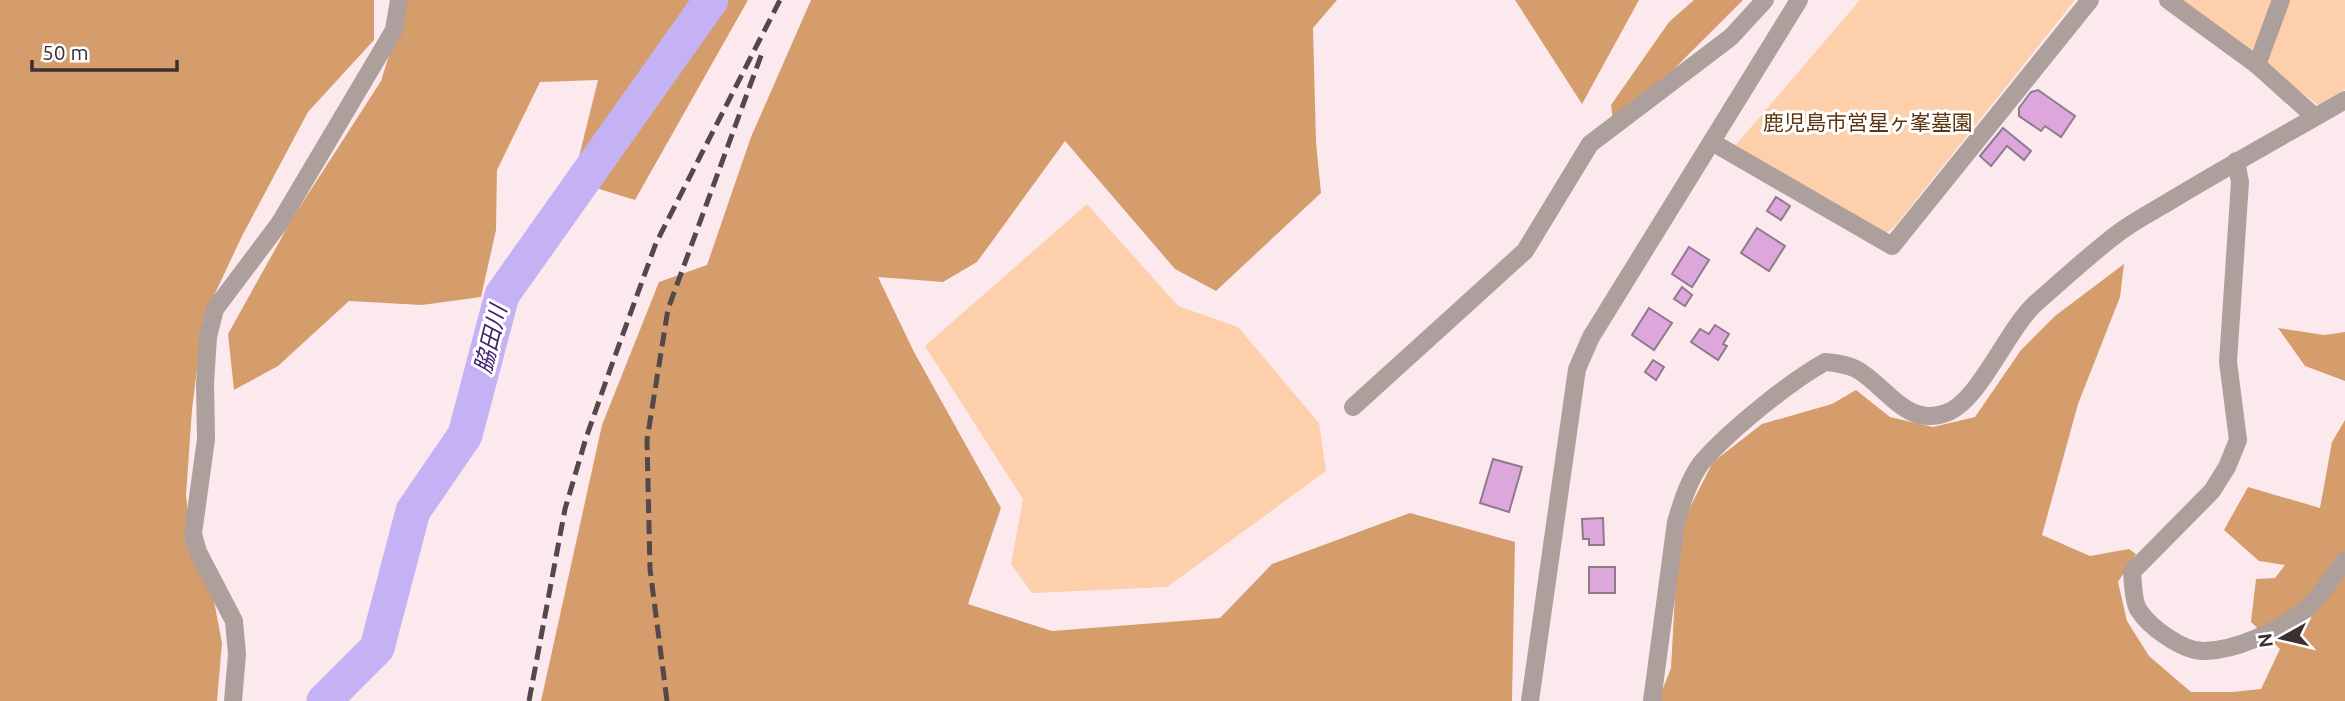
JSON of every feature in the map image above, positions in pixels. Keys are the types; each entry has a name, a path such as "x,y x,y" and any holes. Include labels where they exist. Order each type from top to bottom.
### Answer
{"street":[{"path":"233,701 237,654 234,621 198,552 193,534 206,439 208,337 215,309 279,224 394,30 399,0"},
{"path":"1353,407 1525,251 1590,144 1731,37 1766,0"},
{"path":"1530,701 1577,369 1591,337 1798,0"},
{"path":"1712,142 1892,246 2090,0"},
{"path":"2168,0 2257,65 2315,117"},
{"path":"2257,65 2281,0"},
{"path":"1652,701 1676,522 1683,496 1701,464 1720,444 1763,407 1825,362 1857,370 1903,409 1925,415 1946,414 1971,393 2032,307 2121,231 2236,161 2345,100"},
{"path":"2236,161 2240,182 2228,362 2238,440 2227,467 2212,491 2132,572 2137,607 2160,634 2190,648 2203,651 2253,641 2299,614 2319,597 2345,560"}],"green space":[{"name":"鹿児島市営星ヶ峯墓園","path":"1860,0 2075,0 1896,225 1884,235 1836,203 1734,147"},
{"path":"2180,0 2345,0 2345,89 2318,105"},
{"path":"1087,204 1178,306 1238,327 1319,423 1326,471 1167,587 1032,593 1011,564 1023,499 925,346"}],"shaded area":[{"path":"0,0 374,0 374,40 308,112 242,236 203,319 192,410 186,495 193,557 213,596 222,643 217,701 0,701"},
{"path":"402,0 748,0 635,200 573,181 598,80 540,82 497,170 496,230 481,297 422,305 349,301 278,366 234,390 228,334 292,219 381,81 404,7"},
{"path":"811,0 1337,0 1313,28 1316,142 1321,193 1216,291 1175,269 1065,141 977,262 943,282 878,277 914,352 1001,508 968,604 1052,631 1220,618 1272,564 1410,513 1515,542 1512,701 541,701 602,425 659,282 707,265 751,137"},
{"path":"1515,0 1639,0 1582,104"},
{"path":"1694,0 1743,0 1614,129 1611,105 1669,22"},
{"path":"2124,264 2120,297 2078,404 2042,535 2090,556 2129,549 2136,554 2118,582 2127,621 2149,656 2191,692 2261,689 2280,649 2251,622 2256,579 2275,578 2285,565 2259,561 2224,530 2248,487 2320,508 2332,442 2345,420 2345,701 1658,701 1671,668 1676,577 1686,515 1713,462 1762,424 1832,404 1856,390 1890,417 1933,427 1975,417 2021,350 2055,316"},
{"path":"2278,328 2324,335 2345,332 2345,381 2305,366"}],"building":[{"path":"2038,90 2075,116 2061,137 2045,126 2041,131 2019,116 2019,108 2031,92"},
{"path":"2003,128 2031,151 2024,160 2007,146 1991,166 1980,156"},
{"path":"1776,197 1790,206 1781,220 1767,211"},
{"path":"1757,228 1785,246 1769,271 1741,253"},
{"path":"1689,247 1709,260 1692,287 1672,274"},
{"path":"1682,287 1692,295 1685,306 1674,299"},
{"path":"1649,308 1672,323 1654,350 1632,335"},
{"path":"1715,325 1729,334 1723,344 1727,346 1718,360 1691,342 1700,329 1709,334"},
{"path":"1653,360 1664,367 1656,380 1645,372"},
{"path":"1493,459 1522,467 1509,512 1480,503"},
{"path":"1603,518 1604,545 1589,545 1589,539 1583,539 1582,519"},
{"path":"1589,567 1615,567 1615,593 1589,593"}],"waterway":[{"name":"脇田川","path":"324,701 377,648 413,511 465,435 502,295 711,0"}],"railway":[{"path":"529,701 565,509 611,367 656,243 780,0"},
{"path":"667,701 650,569 647,440 668,309 762,53"}]}
